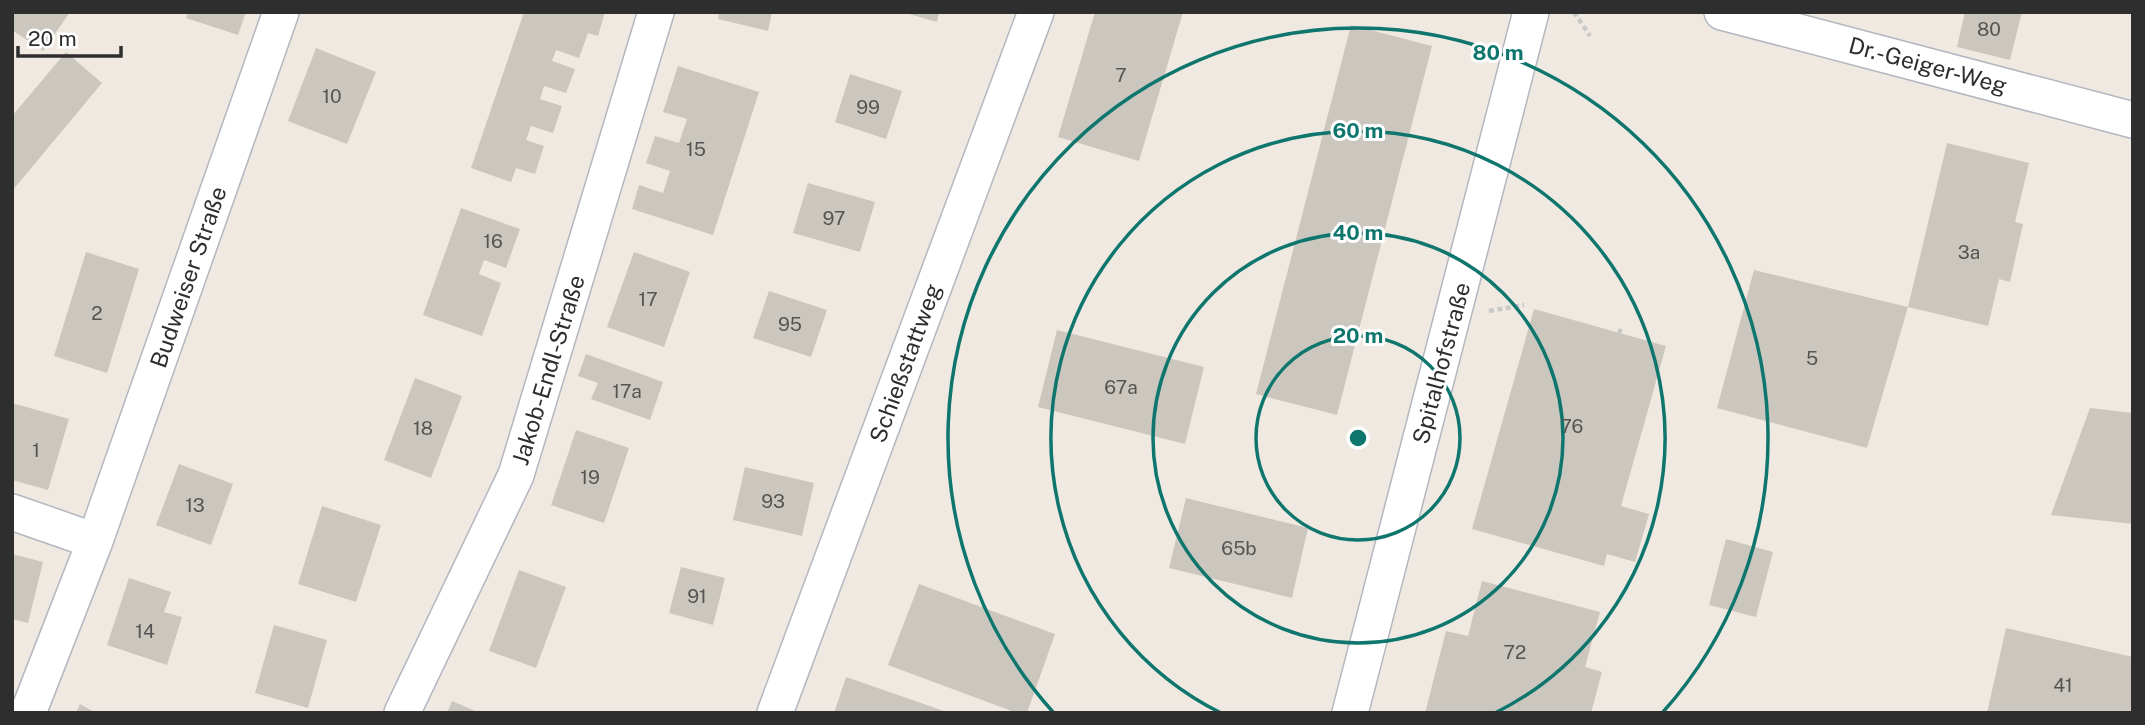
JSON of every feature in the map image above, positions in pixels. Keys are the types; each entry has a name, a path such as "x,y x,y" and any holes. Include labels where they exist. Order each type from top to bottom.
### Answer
{"street":[{"name":"Budweiser Straße","path":"28,713 95,541 281,12"},
{"name":"Jakob-Endl-Straße","path":"402,713 516,475 656,12"},
{"name":"Schießstattweg","path":"775,713 1035,12"},
{"name":"Spitalhofstraße","path":"1350,713 1531,12"},
{"name":"Dr.-Geiger-Weg","path":"1722,12 2133,120"},
{"path":"12,512 95,541"}],"path":[{"path":"1574,12 1590,36"}],"building":[{"path":"12,12 70,12 43,51 12,30"},
{"path":"188,12 246,12 238,35 186,18"},
{"path":"524,12 605,12 598,36 588,33 579,58 556,50 552,61 575,69 566,93 544,86 540,99 562,106 553,133 531,126 526,140 544,146 535,174 516,168 511,182 471,168"},
{"path":"719,12 772,12 768,31 718,19"},
{"path":"902,12 939,12 937,22"},
{"path":"1095,12 1183,12 1139,161 1058,137"},
{"path":"1965,12 2022,12 2010,60 1957,47"},
{"path":"1351,25 1432,46 1337,415 1256,394"},
{"path":"316,48 376,72 347,144 288,121"},
{"path":"66,52 102,83 12,191 12,116"},
{"path":"678,66 759,92 713,235 632,209 639,185 663,193 670,171 646,163 655,136 679,143 687,119 663,112"},
{"path":"850,74 902,91 886,139 835,122"},
{"path":"1947,143 2029,163 2015,222 2023,224 2010,282 1999,279 1988,326 1908,307"},
{"path":"808,183 875,202 860,252 793,233"},
{"path":"461,208 520,229 506,268 484,260 479,274 501,283 482,336 423,315"},
{"path":"86,252 139,269 107,373 54,356"},
{"path":"634,252 690,272 664,347 607,327"},
{"path":"1754,270 1908,307 1867,448 1717,408"},
{"path":"769,291 827,310 811,357 753,338"},
{"path":"1534,309 1666,346 1621,506 1649,514 1635,562 1607,554 1604,566 1472,529"},
{"path":"1057,330 1204,367 1185,444 1038,407"},
{"path":"586,354 663,382 650,420 591,399 598,383 578,376"},
{"path":"415,378 462,396 431,478 384,460"},
{"path":"12,403 69,419 48,490 12,480"},
{"path":"2090,408 2133,413 2133,524 2051,515"},
{"path":"576,430 629,448 604,523 551,505"},
{"path":"179,464 233,484 211,545 156,525"},
{"path":"745,467 814,483 802,536 733,520"},
{"path":"1186,498 1308,528 1292,598 1169,568"},
{"path":"322,506 381,525 356,602 298,584"},
{"path":"1726,539 1773,552 1756,617 1709,605"},
{"path":"12,554 43,562 28,623 12,619"},
{"path":"681,567 725,578 713,625 669,613"},
{"path":"519,570 566,587 536,668 489,651"},
{"path":"129,578 171,592 164,612 182,617 167,665 107,645"},
{"path":"1482,581 1600,612 1585,667 1602,672 1591,713 1425,713 1446,631 1468,636"},
{"path":"919,584 1055,634 1027,713 1017,713 888,665"},
{"path":"274,625 327,640 308,708 255,693"},
{"path":"2006,628 2133,657 2133,713 1987,713"},
{"path":"846,677 947,712 834,713"},
{"path":"452,701 480,713 447,713"},
{"path":"80,704 96,713 76,713"}]}
